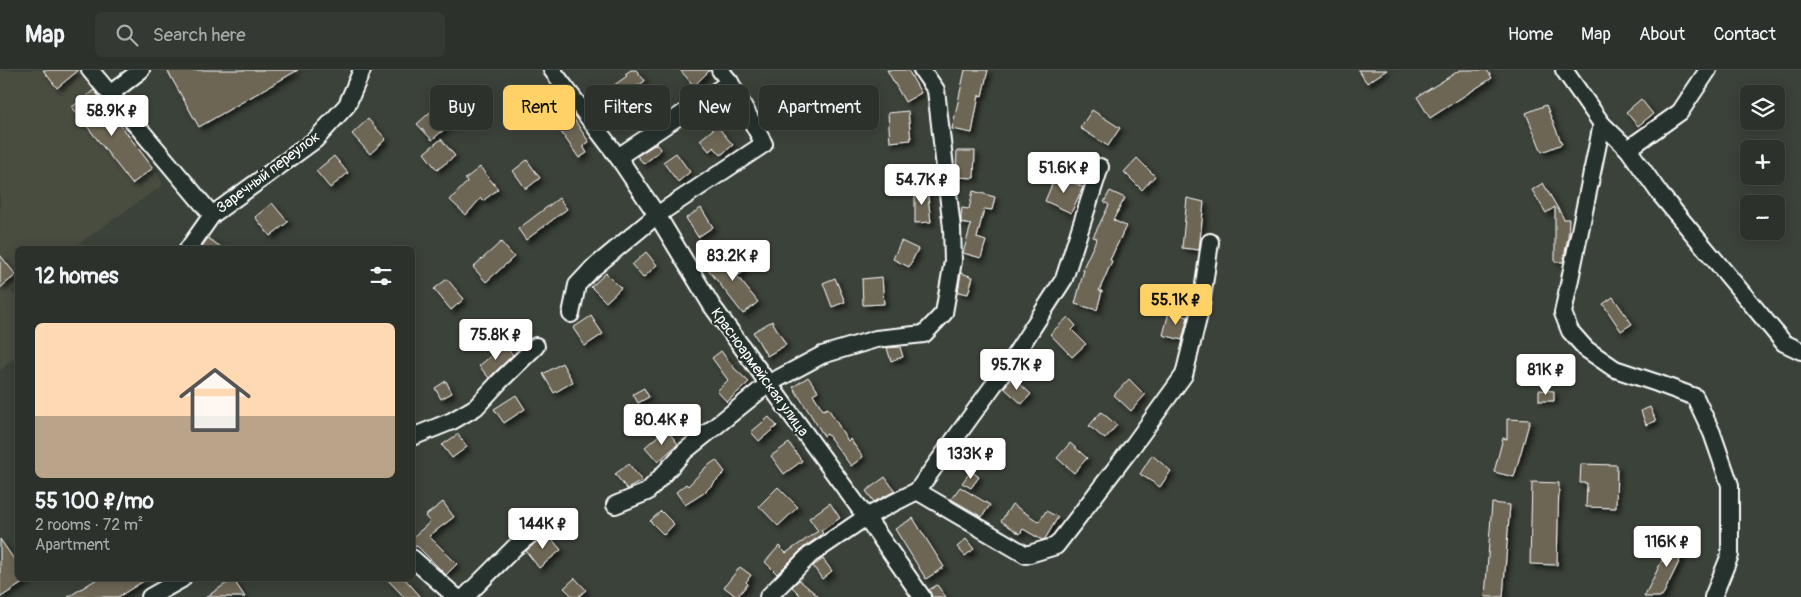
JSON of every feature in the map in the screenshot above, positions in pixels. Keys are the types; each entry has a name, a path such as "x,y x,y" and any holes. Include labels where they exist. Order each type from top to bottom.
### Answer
{"street":[{"path":"90,70 212,216"},
{"path":"110,94 140,70"},
{"name":"Заречный переулок","path":"190,246 212,216 315,140 347,105 362,70"},
{"name":"Красноармейская улица","path":"552,70 618,157 657,215 712,306 922,597"},
{"path":"615,504 647,492 685,451 768,384 822,355 876,339 924,334 944,313 953,260 952,228 936,90 922,70"},
{"path":"1564,70 1602,124 1628,149 1660,194 1784,343 1801,351"},
{"path":"1628,149 1680,112 1708,70"},
{"path":"571,314 577,285 592,269 657,215 764,144 725,76 618,157"},
{"path":"1602,124 1563,313 1570,331 1586,349 1616,370 1657,382 1695,397 1712,433 1730,485 1730,554 1713,597"},
{"path":"768,597 810,555 866,517 917,491 1011,361 1064,279 1100,167"},
{"path":"917,491 1026,555 1056,546 1132,447 1184,375 1201,306 1210,242"},
{"path":"415,436 452,422 476,407 536,346"},
{"path":"465,597 514,548 538,528"},
{"path":"415,561 456,597"},
{"path":"150,597 178,581"}],"shaded area":[{"path":"0,70 80,70 100,91 148,152 163,185 75,246 15,246 15,288 11,291 15,296 15,357 0,371"}],"building":[{"path":"43,70 79,70 57,88"},
{"path":"167,70 298,70 199,127"},
{"path":"631,70 636,70 645,81 639,85 614,85 627,76 625,74"},
{"path":"680,70 710,70 695,85"},
{"path":"887,70 908,70 921,93 905,102"},
{"path":"965,70 988,70 982,96 979,95 972,133 952,129"},
{"path":"1358,70 1387,70 1367,83"},
{"path":"1460,70 1487,70 1492,78 1430,118 1417,97"},
{"path":"94,90 153,168 132,184 72,107"},
{"path":"1641,99 1653,114 1638,126 1626,112"},
{"path":"1546,105 1562,144 1542,152 1526,113"},
{"path":"1092,110 1120,128 1108,146 1080,128"},
{"path":"908,111 911,140 890,142 888,113"},
{"path":"430,112 430,130 443,130 432,140 417,124"},
{"path":"368,119 386,139 370,154 352,134"},
{"path":"575,121 589,142 583,146 587,153 579,158 560,130 575,130"},
{"path":"712,130 720,130 733,145 721,155 714,147 709,151 700,140"},
{"path":"441,139 455,156 437,170 424,153"},
{"path":"656,144 661,150 644,164 637,156"},
{"path":"957,151 975,151 974,178 956,177"},
{"path":"676,153 690,172 678,182 663,162"},
{"path":"334,156 348,173 330,188 316,171"},
{"path":"1137,158 1155,176 1142,190 1124,172"},
{"path":"527,160 540,178 526,189 513,171"},
{"path":"480,167 498,189 483,201 481,198 466,215 450,200 467,182 465,179"},
{"path":"1056,175 1083,187 1071,213 1045,201"},
{"path":"1543,183 1564,219 1569,219 1563,262 1555,262 1555,207 1546,213 1532,190"},
{"path":"927,188 931,222 915,223 915,189"},
{"path":"973,191 995,197 992,210 984,209 977,238 986,241 981,258 963,253 971,225 961,223 962,208 969,209"},
{"path":"1110,191 1125,198 1113,220 1126,226 1110,260 1112,261 1099,291 1102,291 1097,310 1075,304 1084,270 1082,270 1097,238 1093,237 1109,205 1104,202"},
{"path":"559,198 567,209 526,240 518,229"},
{"path":"1187,198 1204,202 1199,250 1182,248"},
{"path":"272,203 288,222 270,236 255,217"},
{"path":"701,208 713,227 698,237 686,218"},
{"path":"208,238 220,246 202,246"},
{"path":"901,241 918,249 909,267 893,259"},
{"path":"501,242 514,257 486,282 473,267"},
{"path":"646,252 657,265 643,278 632,265"},
{"path":"731,252 745,271 737,276 758,302 743,314 708,269"},
{"path":"0,255 15,276 0,288"},
{"path":"606,273 621,288 606,302 591,287"},
{"path":"961,273 973,277 968,294 958,292"},
{"path":"882,277 884,304 863,305 862,279"},
{"path":"835,278 845,302 832,307 823,283"},
{"path":"447,279 464,299 451,310 434,289"},
{"path":"1613,297 1632,324 1621,331 1603,304"},
{"path":"1169,312 1188,317 1182,340 1163,335"},
{"path":"591,316 603,334 585,346 573,328"},
{"path":"1068,317 1076,326 1072,330 1086,344 1072,357 1050,334"},
{"path":"772,321 786,345 767,356 753,332"},
{"path":"504,345 513,355 489,378 479,366"},
{"path":"900,347 903,357 891,361 887,348"},
{"path":"721,351 734,368 749,382 727,402 717,391 728,380 712,358"},
{"path":"562,363 573,382 554,393 543,374"},
{"path":"808,377 818,391 813,394 823,410 828,408 848,441 850,439 863,457 851,466 827,434 824,436 793,387"},
{"path":"1012,377 1031,394 1022,404 1004,388"},
{"path":"1129,379 1145,395 1131,411 1114,395"},
{"path":"446,381 452,393 441,399 435,388"},
{"path":"644,388 649,397 638,403 633,394"},
{"path":"1539,390 1554,391 1554,401 1539,401"},
{"path":"516,395 525,409 504,423 494,409"},
{"path":"1650,407 1656,421 1646,425 1641,411"},
{"path":"1101,412 1117,425 1105,439 1089,426"},
{"path":"769,417 777,426 759,441 751,432"},
{"path":"1507,419 1530,420 1514,477 1494,472 1503,438 1507,439"},
{"path":"666,429 678,444 658,462 645,447"},
{"path":"458,434 467,447 452,458 442,445"},
{"path":"789,443 802,461 784,474 771,456"},
{"path":"1070,443 1087,458 1074,473 1057,458"},
{"path":"1152,455 1171,471 1160,487 1140,474"},
{"path":"716,460 725,472 704,493 685,505 676,492 686,484 688,486 706,467"},
{"path":"629,464 642,481 627,489 615,474"},
{"path":"1581,464 1617,465 1616,508 1586,507 1587,483 1580,483"},
{"path":"971,471 979,477 971,488 962,483"},
{"path":"885,477 895,491 874,502 866,491"},
{"path":"1532,482 1559,483 1557,565 1530,564"},
{"path":"778,487 798,507 778,526 759,506"},
{"path":"960,487 990,505 982,517 951,499"},
{"path":"443,502 454,517 429,536 457,564 446,575 418,547 415,546 415,535 430,522 425,516"},
{"path":"830,503 840,518 821,531 823,533 820,536 803,548 777,574 765,562 779,546 786,553 818,531 809,518"},
{"path":"1492,503 1510,505 1503,597 1485,597"},
{"path":"1012,504 1039,522 1046,511 1058,517 1045,539 1042,540 1023,529 1020,534 1001,521"},
{"path":"661,511 674,524 664,535 650,521"},
{"path":"913,518 944,567 926,579 895,529"},
{"path":"546,533 561,550 539,568 526,551"},
{"path":"1674,536 1688,543 1662,597 1644,597"},
{"path":"0,539 15,561 15,581 26,581 0,597"},
{"path":"966,539 974,549 965,556 957,547"},
{"path":"823,559 832,571 822,579 813,566"},
{"path":"740,567 751,575 746,582 748,584 737,597 724,587"},
{"path":"575,578 586,590 578,597 573,597 564,588"},
{"path":"799,580 819,597 802,597 792,587"},
{"path":"94,581 144,581 118,597 68,597"},
{"path":"230,581 234,581 245,597 206,597"},
{"path":"389,581 407,581 421,597 404,597"},
{"path":"937,585 946,597 932,597 929,590"}]}
